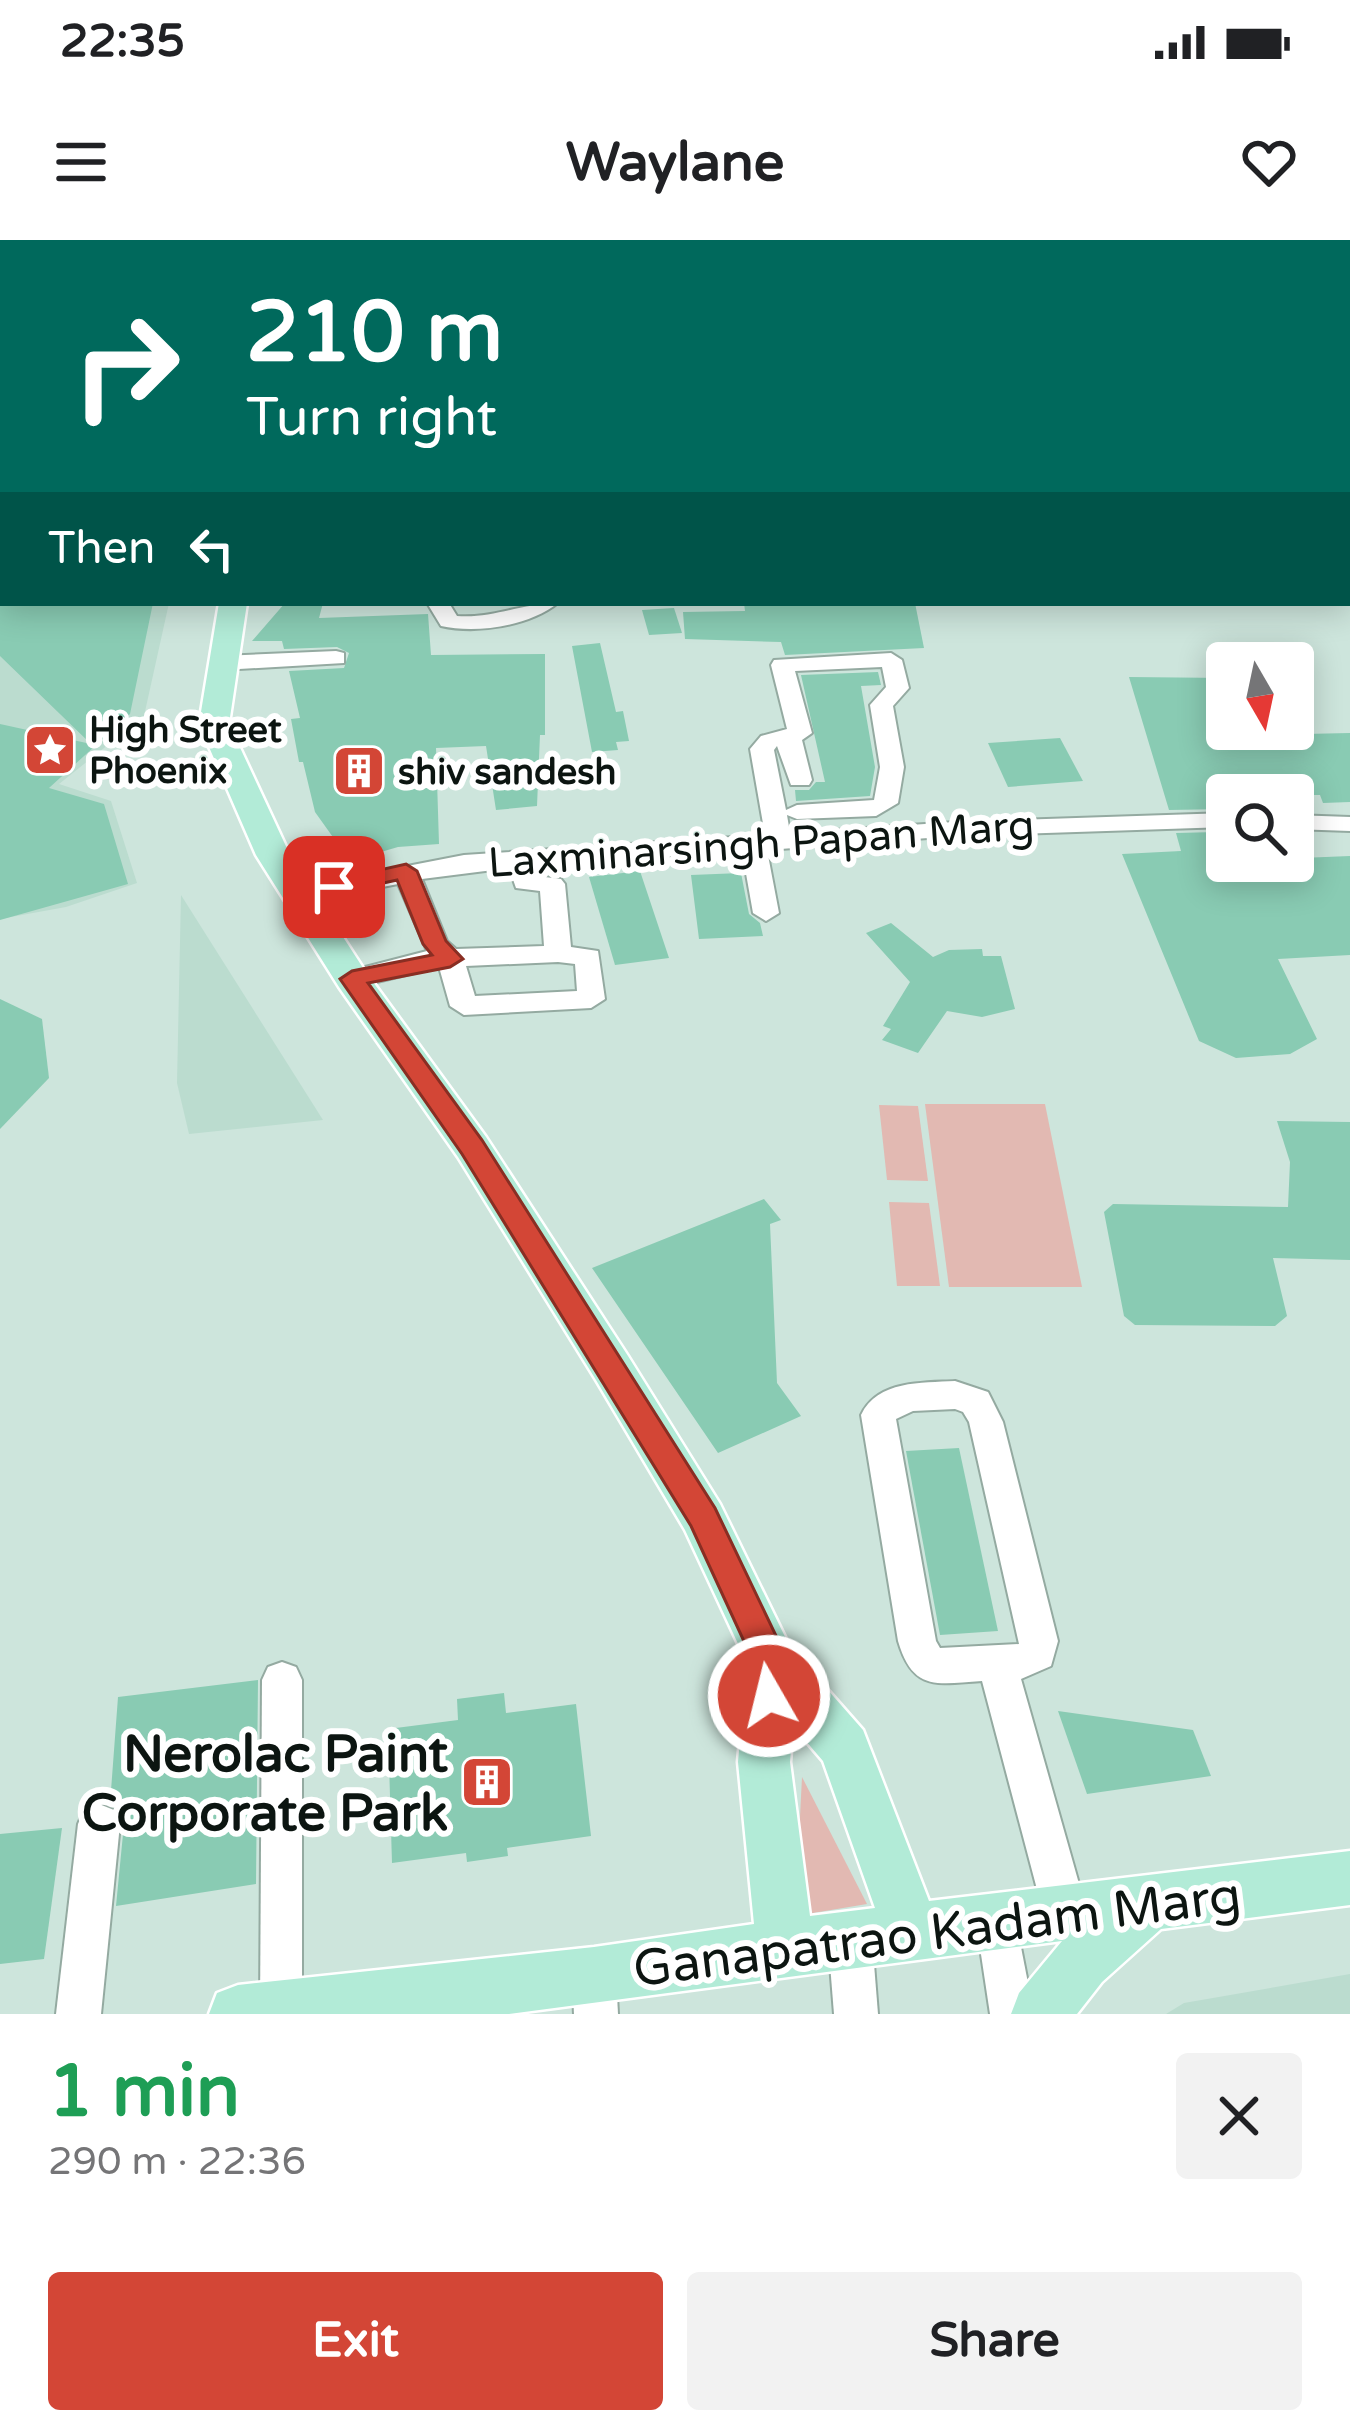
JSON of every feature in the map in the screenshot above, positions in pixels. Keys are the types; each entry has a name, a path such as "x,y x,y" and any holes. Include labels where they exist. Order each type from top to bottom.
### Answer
{"main road":[{"path":"232,606 214,724 273,855 352,979 472,1147 612,1368 704,1518 772,1663 844,1747 912,1931"},
{"path":"772,1663 764,1762 784,1948"},
{"name":"Ganapatrao Kadam Marg","path":"259,2012 595,1995 784,1948 1350,1878"},
{"path":"1040,2014 1082,1961 1149,1902"}],"street":[{"path":"440,606 449,621 459,624 494,620 538,606"},
{"path":"222,663 336,658"},
{"path":"766,914 762,748 769,741 800,733 784,664 892,662 898,688 881,705 892,766 886,803 802,824"},
{"path":"790,738 800,780"},
{"name":"Laxminarsingh Papan Marg","path":"299,895 406,871 520,859 698,858 766,841 802,824 1206,820"},
{"path":"1314,823 1350,824"},
{"path":"520,859 525,883 552,884 558,954"},
{"path":"352,979 450,959 558,954 588,957 591,999 469,1009 461,1001 450,959 435,944 406,871"},
{"path":"956,1395 976,1402 986,1422 1039,1641 1037,1654 1025,1661 997,1663 934,1666 922,1657 878,1415 899,1399 956,1395"},
{"path":"997,1663 1065,1912"},
{"path":"259,2012 282,1680"},
{"path":"79,2014 100,1824"},
{"path":"998,1921 1012,2014"},
{"path":"850,1939 856,2014"}],"shaded area":[{"name":"High Street Phoenix","path":"0,606 168,606 144,716 59,784 111,801 137,883 66,907 0,919"},
{"path":"181,895 323,1120 189,1134 177,1083"},
{"path":"925,1104 1045,1104 1082,1287 949,1287"},
{"path":"879,1105 918,1106 928,1181 887,1180"},
{"path":"889,1202 929,1203 940,1286 897,1286"},
{"path":"802,1777 867,1904 795,1916"},
{"path":"1350,1974 1350,2014 1166,2014 1184,2003"}],"building":[{"name":"High Street Phoenix","path":"0,606 152,606 130,714 49,788 104,804 128,884 0,920 0,724 91,744 0,656"},
{"path":"282,606 322,606 319,618 428,614 431,655 545,654 545,735 540,735 537,806 496,810 486,746 436,748 439,844 398,847 350,861 315,812 291,719 300,718 289,671 344,668 349,653 337,647 284,649 282,641 252,641"},
{"path":"744,606 916,606 924,648 785,655 781,642 685,639 683,612 745,611"},
{"path":"674,608 682,633 649,635 642,610"},
{"path":"600,643 616,712 623,711 629,741 616,742 618,750 592,752 572,646"},
{"path":"878,672 881,685 861,686 875,767 870,796 796,801 795,790 809,790 816,782 825,782 801,675"},
{"path":"1129,677 1206,678 1206,750 1314,750 1314,734 1350,733 1350,802 1323,803 1320,795 1314,795 1314,774 1206,774 1206,809 1169,810"},
{"path":"1060,738 1083,781 1008,787 988,743"},
{"path":"1206,832 1206,882 1314,882 1314,857 1350,856 1350,955 1278,959 1317,1039 1290,1054 1236,1058 1199,1041 1122,854 1181,851 1176,833"},
{"path":"640,871 669,958 615,965 589,877"},
{"path":"741,873 749,914 760,923 763,936 699,939 691,875"},
{"path":"891,923 933,957 949,950 982,949 983,956 1001,956 1015,1009 982,1017 947,1011 918,1053 882,1040 891,1029 883,1026 910,982 866,933"},
{"path":"0,999 42,1019 49,1078 0,1129"},
{"path":"1277,1121 1350,1122 1350,1260 1273,1258 1287,1316 1275,1326 1135,1325 1124,1316 1104,1212 1113,1204 1288,1207 1290,1162"},
{"path":"764,1199 781,1220 770,1224 777,1383 801,1416 718,1453 592,1268"},
{"path":"959,1448 998,1631 940,1635 906,1451"},
{"path":"258,1680 256,1884 116,1906 124,1824 118,1808 110,1804 118,1697"},
{"name":"Nerolac Paint Corporate Park","path":"504,1693 506,1713 576,1704 591,1836 507,1848 508,1856 467,1862 466,1853 392,1863 388,1729 458,1720 457,1699"},
{"path":"1058,1711 1193,1730 1211,1776 1087,1794"},
{"path":"62,1828 44,1959 0,1964 0,1834"}],"place":[{"name":"High Street Phoenix","path":"50,750"},
{"name":"shiv sandesh","path":"359,771"},
{"name":"Nerolac Paint Corporate Park","path":"487,1782"}],"route":[{"path":"334,887 406,871 435,944 450,959 431,959 352,979 472,1147 704,1518 772,1663 769,1696"}]}
